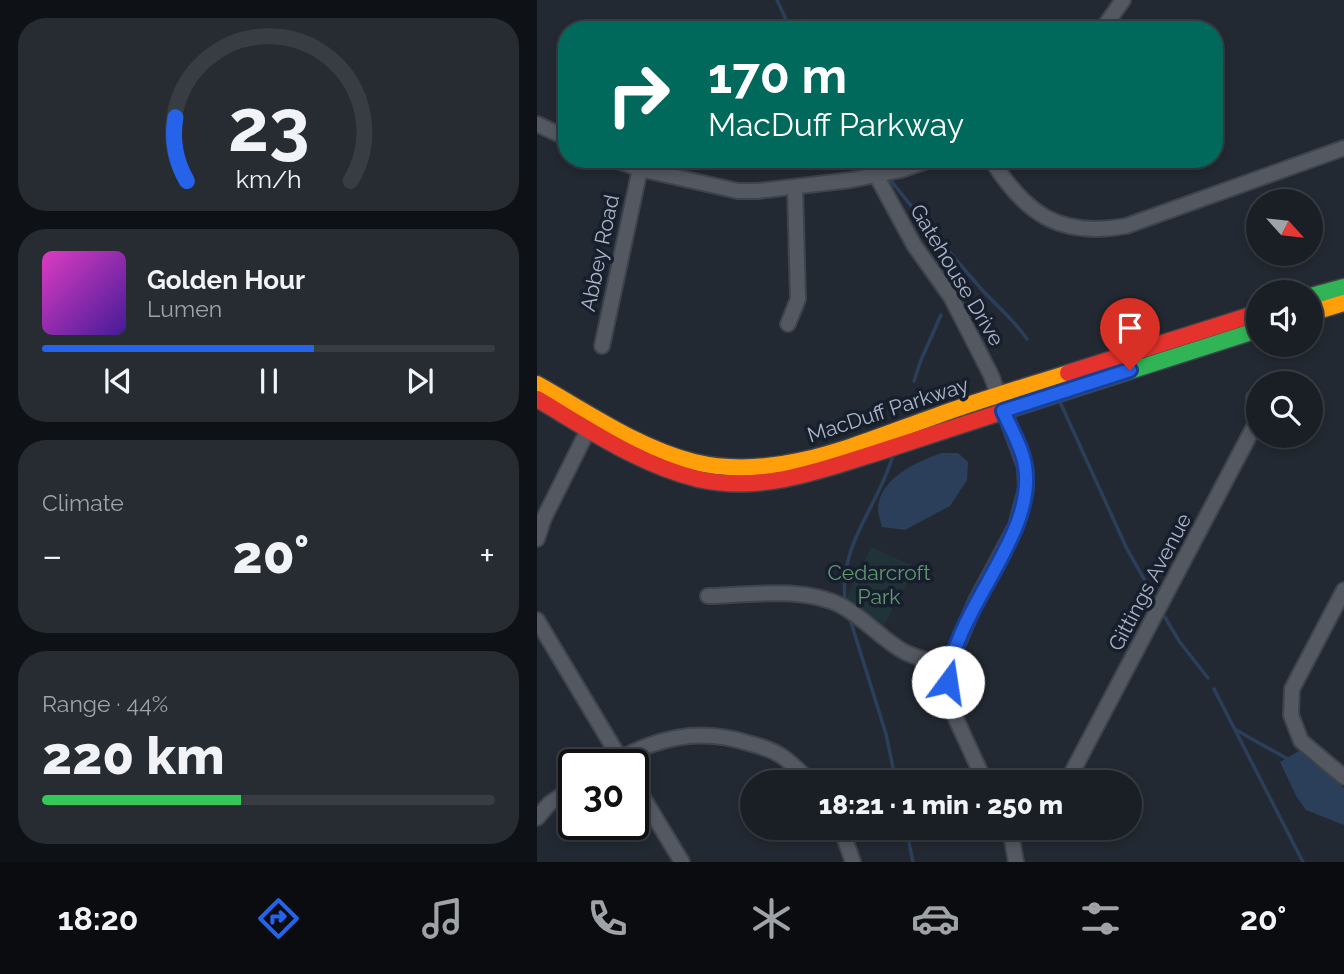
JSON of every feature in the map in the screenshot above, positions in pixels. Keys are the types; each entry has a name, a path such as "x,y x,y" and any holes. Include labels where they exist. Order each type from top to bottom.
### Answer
{"street":[{"path":"1108,21 1123,0"},
{"path":"537,124 558,134"},
{"path":"998,168 1017,194 1036,211 1060,225 1093,230 1126,226 1344,148"},
{"path":"640,169 738,191 795,187 907,168"},
{"name":"Abbey Road","path":"602,346 640,169"},
{"name":"Gatehouse Drive","path":"876,175 914,246 951,297 991,375 1025,467 1024,505 1017,526 976,601 949,665"},
{"path":"788,324 798,299 795,187"},
{"path":"1323,293 1344,287"},
{"path":"1323,309 1344,303"},
{"name":"MacDuff Parkway","path":"537,384 663,468 712,481 750,483 810,474 1246,317"},
{"name":"MacDuff Parkway","path":"1000,404 1246,333"},
{"name":"MacDuff Parkway","path":"537,399 592,422"},
{"path":"537,539 544,518 592,422"},
{"name":"Gittings Avenue","path":"1073,770 1246,442"},
{"path":"708,596 797,595 841,606 899,649 914,657 949,665 951,708 979,770"},
{"path":"1342,597 1292,689 1291,715 1301,741 1344,777"},
{"path":"537,620 610,749"},
{"path":"644,749 657,742 677,737 708,735 739,740 783,757 798,770"},
{"path":"537,818 558,798"},
{"path":"649,807 682,862"},
{"path":"845,840 853,862"},
{"path":"1016,840 1016,862"}],"green space":[{"name":"Cedarcroft Park","path":"871,547 915,567 881,631 844,603"}],"water":[{"path":"942,453 958,453 968,462 967,480 950,506 905,530 882,527 878,510 884,489 911,466"},
{"path":"1299,751 1344,788 1344,825 1306,810 1296,796 1280,762"}],"waterway":[{"path":"777,0 787,21"},
{"path":"888,177 983,291 1027,339"},
{"path":"949,268 953,256"},
{"path":"914,381 941,315"},
{"path":"1060,402 1127,549 1155,598"},
{"path":"845,602 848,561 893,455"},
{"path":"849,616 886,734 894,770"},
{"path":"1165,617 1179,641 1208,678"},
{"path":"1214,689 1303,862"},
{"path":"1236,730 1286,758"},
{"path":"908,840 913,862"}],"traffic: fast":[{"path":"1323,293 1344,287"},
{"path":"1011,409 1246,334"}],"traffic: slow":[{"path":"1323,309 1344,303"},
{"path":"537,384 613,428 673,456 725,467 756,467 817,457 847,448 969,404 1068,373"}],"traffic: jam":[{"path":"1068,373 1246,317"},
{"path":"537,399 615,445 656,465 698,479 722,483 793,477 1011,409"}],"route":[{"path":"948,682 949,665 964,628 1017,526 1024,505 1025,467 1003,411 1130,370"}]}
